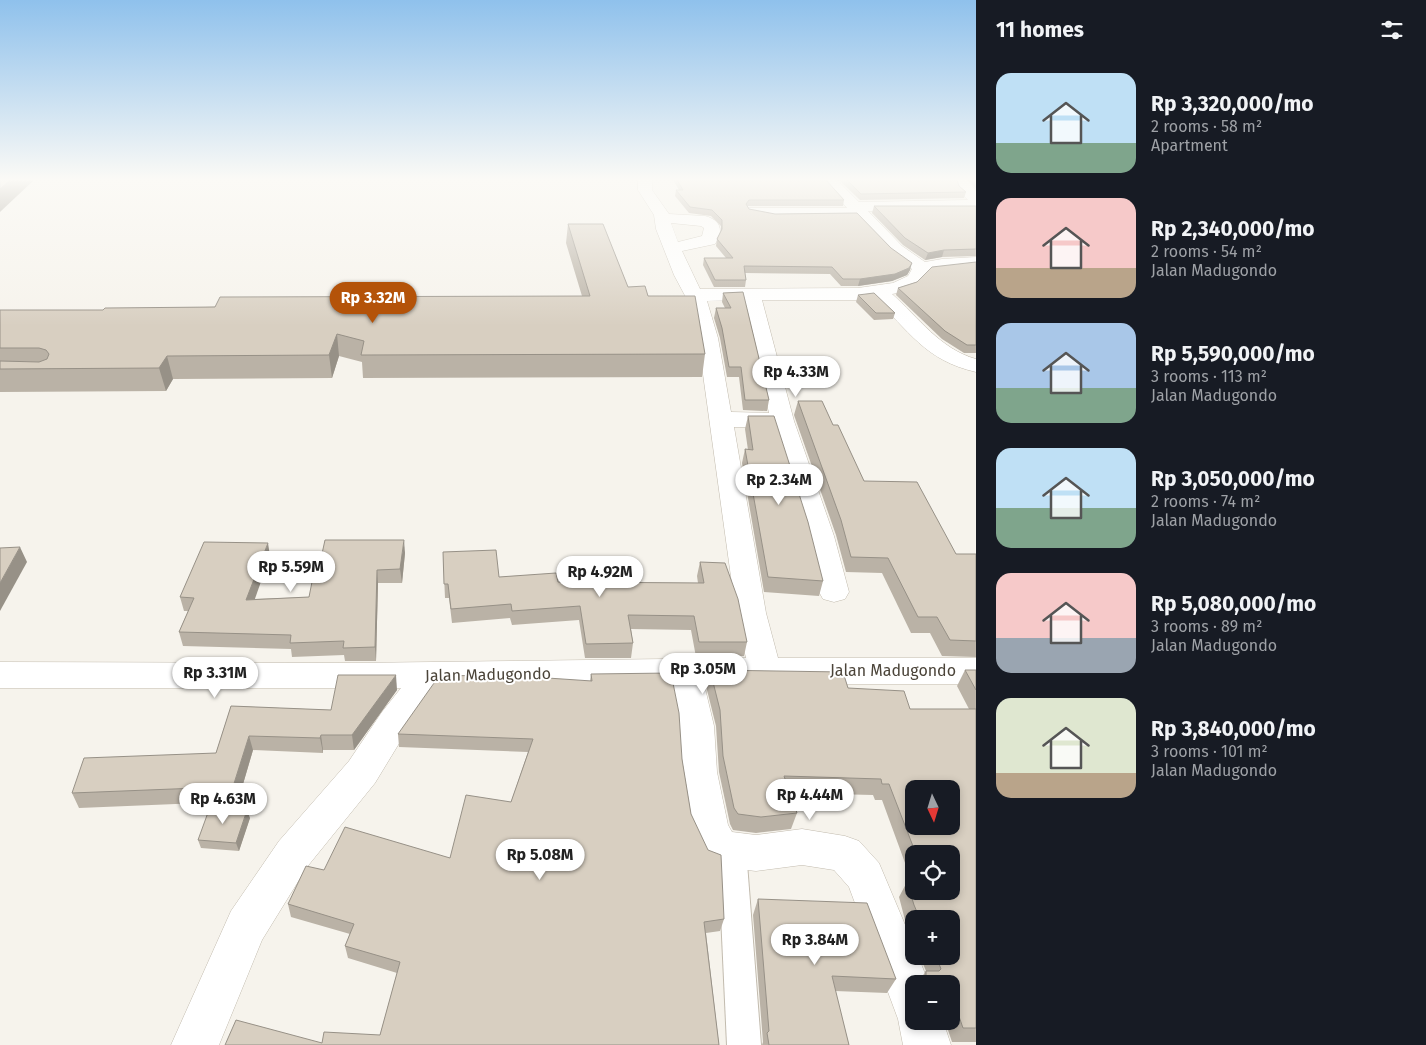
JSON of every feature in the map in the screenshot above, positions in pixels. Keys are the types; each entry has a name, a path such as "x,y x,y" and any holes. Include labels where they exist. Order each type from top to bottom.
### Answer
{"street":[{"path":"664,229 683,275 700,305 708,338 751,614 765,670"},
{"path":"673,248 709,240 712,229"},
{"path":"876,229 907,259 922,268 976,262"},
{"path":"954,263 976,272"},
{"path":"694,295 858,294 896,288 915,280 922,268"},
{"path":"877,291 896,307 914,329 946,356 976,366"},
{"path":"750,295 755,307 782,422 820,536 834,592"},
{"path":"721,419 782,422"},
{"name":"Jalan Madugondo","path":"0,675 430,675 765,670 976,671"},
{"path":"684,671 696,726 699,772 708,827 720,850 756,853 802,847 845,854 865,876 905,980"},
{"path":"195,1045 251,918 292,854 362,772 394,722 430,675"},
{"path":"923,1030 927,1045"}],"lane":[{"path":"732,850 744,1045"}],"building":[{"path":"569,229 605,229 628,287 645,286 648,296 695,296 705,354 361,355 364,341 337,334 329,355 167,356 159,368 0,369 0,361 39,362 47,359 49,354 46,350 39,348 0,348 0,310 215,307 220,297 590,296"},
{"path":"722,229 872,229 891,248 912,263 909,268 895,274 860,279 843,279 832,267 744,266 746,280 715,280 704,258 733,258 717,239"},
{"path":"896,229 976,229 976,249 944,250 928,253 905,238"},
{"path":"976,262 976,345 967,345 945,331 898,288 917,282 932,267"},
{"path":"743,292 769,400 745,400 741,367 729,367 722,328 716,308 731,308 723,293"},
{"path":"874,293 895,313 876,313 858,295"},
{"path":"798,401 822,401 833,425 838,425 864,481 917,482 956,554 976,554 976,641 950,640 937,617 918,617 888,558 851,557 841,520"},
{"path":"748,416 774,416 808,522 823,581 768,577 745,449 753,450"},
{"path":"325,540 404,540 400,569 377,570 375,647 343,648 344,641 290,643 291,635 179,632 194,598 180,597 204,542 268,543 246,600 309,597 314,572 318,572"},
{"path":"20,547 0,583 0,548"},
{"path":"496,550 499,577 556,573 558,582 704,583 700,562 725,563 738,599 747,642 699,642 694,616 628,615 633,643 586,644 580,606 512,611 511,604 451,609 448,584 444,584 443,552"},
{"path":"710,670 843,672 848,688 904,691 910,709 976,709 976,1028 963,1028 960,1019 960,975 926,975 926,971 939,971 941,969 939,965 960,965 960,910 916,910 912,900 960,900 960,845 913,845 909,835 960,835 960,780 905,780 905,825 889,784 882,784 881,779 784,776 797,813 761,817 738,814 734,808 723,756 720,710"},
{"path":"965,670 976,670 976,690"},
{"path":"671,673 679,713 682,759 691,814 708,850 721,855 724,919 704,922 719,1045 225,1045 236,1020 322,1043 324,1032 380,1035 400,962 345,946 354,924 288,904 306,866 324,870 345,827 450,858 466,795 511,802 533,739 398,734 439,676 503,675 592,681 591,674"},
{"path":"338,675 396,675 352,735 321,735 320,738 249,736 231,793 196,792 198,788 72,793 84,758 216,753 231,706 331,710"},
{"path":"210,807 247,810 236,843 198,840"},
{"path":"758,899 867,903 896,979 832,976 849,1045 769,1045"}]}
